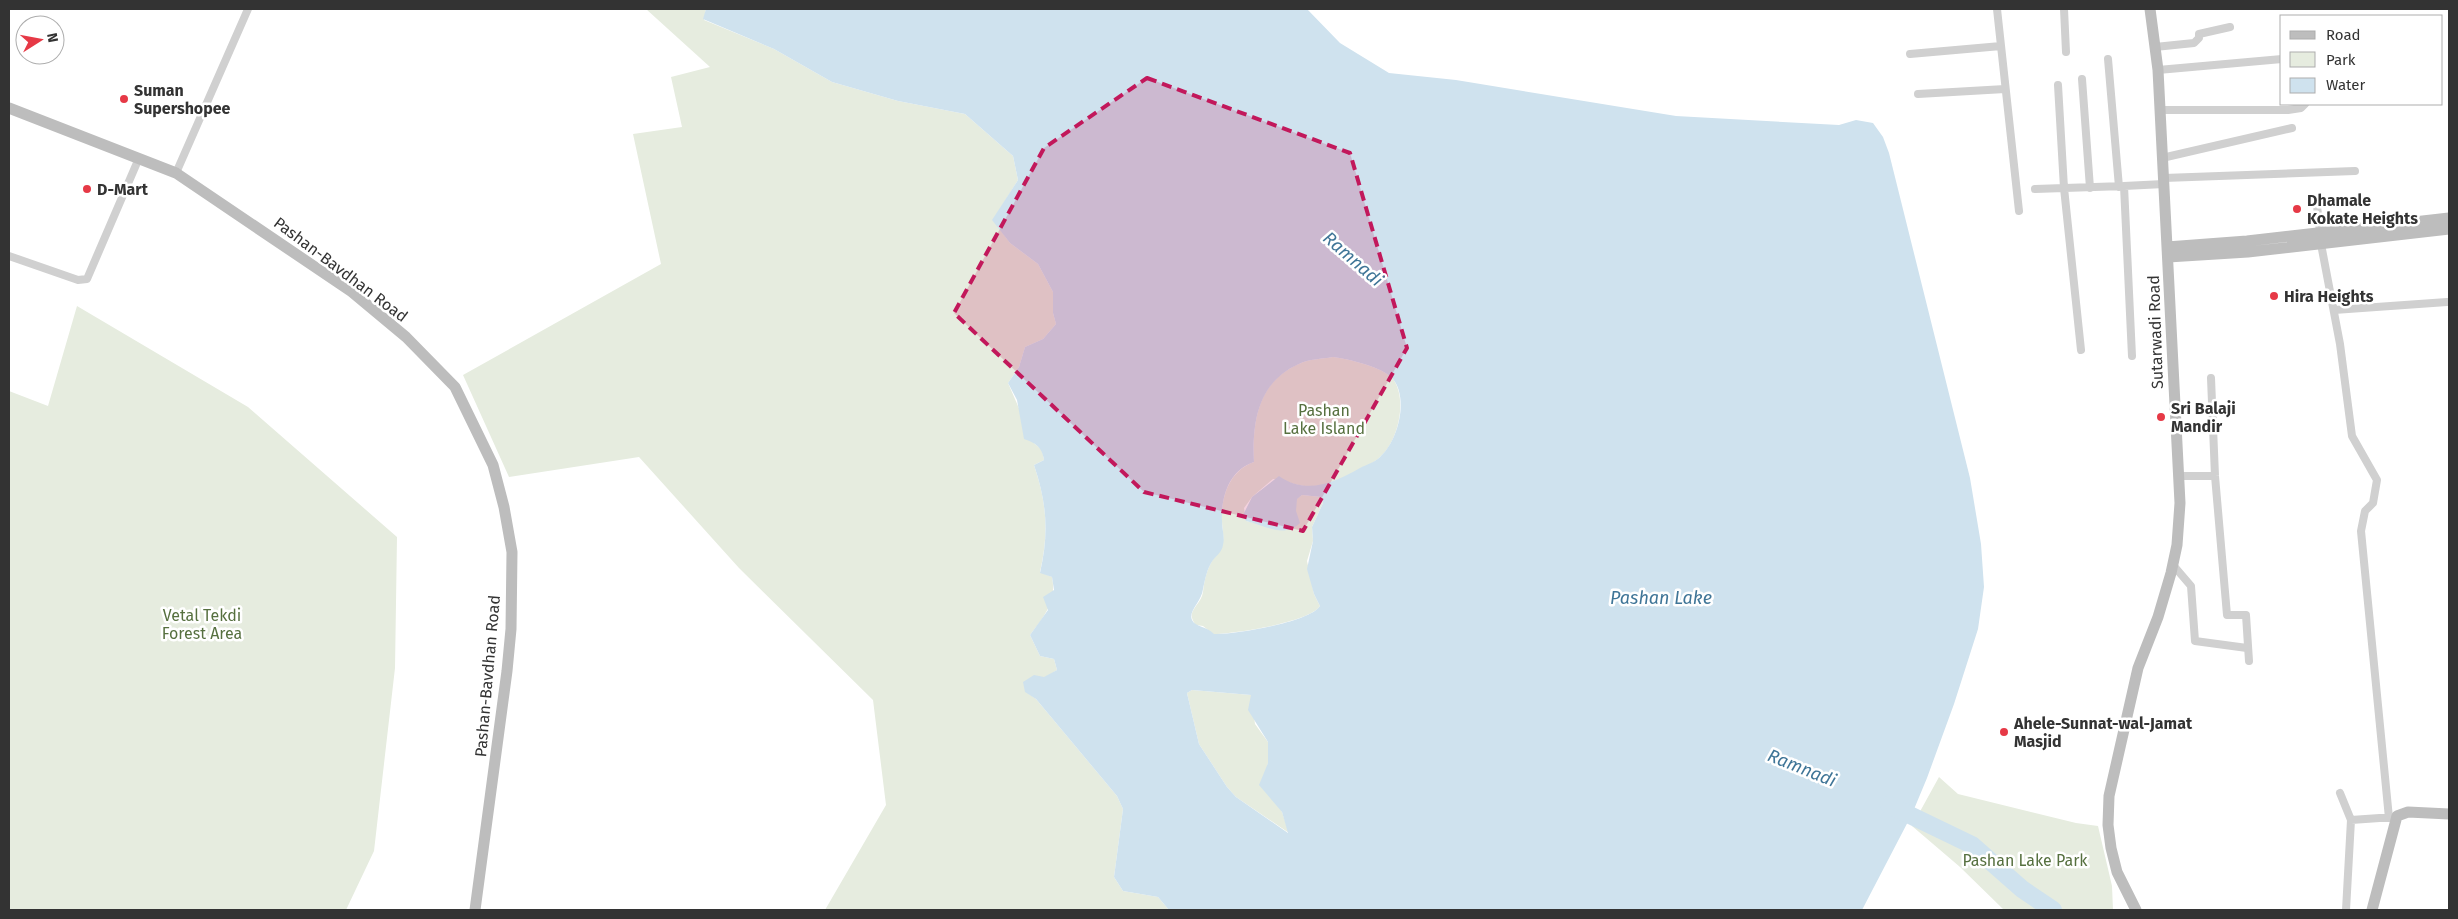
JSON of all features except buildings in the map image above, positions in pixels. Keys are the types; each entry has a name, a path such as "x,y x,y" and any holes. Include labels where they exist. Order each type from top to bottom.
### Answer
{"street":[{"path":"176,173 248,9"},
{"path":"1997,9 2019,211"},
{"path":"2064,9 2066,52"},
{"name":"Sutarwadi Road","path":"2136,910 2117,872 2111,848 2108,825 2109,796 2138,668 2158,617 2173,565 2179,511 2158,70 2150,9"},
{"path":"2155,47 2194,43 2199,38 2199,34 2230,27"},
{"path":"1910,54 2001,46"},
{"path":"2108,59 2121,186 2132,356"},
{"path":"2158,70 2280,59"},
{"path":"2082,79 2090,188"},
{"path":"2058,85 2064,188 2080,350"},
{"path":"1918,94 2005,90"},
{"path":"2160,110 2288,110 2301,108 2304,105"},
{"name":"Pashan-Bavdhan Road","path":"9,108 176,173 348,290 406,337 455,387 493,465 504,507 512,552 511,629 495,768 475,910"},
{"path":"2162,158 2292,128"},
{"path":"9,256 78,280 87,279 139,158"},
{"path":"2036,190 2355,171"},
{"path":"2317,206 2325,237 2352,436 2377,480 2373,503 2365,511 2361,531 2393,817 2372,910"},
{"path":"2325,237 2449,218"},
{"path":"2168,252 2325,237 2449,229"},
{"path":"2334,310 2447,302"},
{"path":"2211,378 2215,476 2227,615 2246,615 2249,661"},
{"path":"2178,476 2215,476"},
{"path":"2173,565 2191,586 2195,641 2248,648"},
{"path":"2340,793 2351,820 2346,910"},
{"path":"2351,820 2393,817 2408,812 2449,814"}],"highlighted area":[{"path":"1147,78 1350,153 1407,348 1303,531 1144,492 954,313 1044,148"}],"green space":[{"path":"646,9 706,9 704,20 774,49 832,82 898,101 965,114 1013,156 1018,180 993,220 1010,243 1038,264 1053,292 1053,313 1056,324 1043,339 1025,347 1019,367 1008,383 1034,443 1042,450 1044,460 1034,465 1042,493 1045,518 1045,544 1040,572 1052,577 1053,586 1053,594 1048,608 1030,635 1040,656 1054,659 1057,670 1025,691 1036,699 1117,796 1123,809 1114,877 1123,891 1158,897 1169,910 825,910 886,805 873,700 739,568 639,457 509,477 463,375 661,264 633,134 682,127 671,77 710,67"},
{"name":"Vetal Tekdi Forest Area","path":"77,306 248,407 397,537 395,668 374,851 346,910 9,910 9,391 48,406"},
{"name":"Pashan Lake Island","path":"1333,357 1374,367 1393,379 1400,398 1400,409 1399,420 1392,441 1374,462 1342,479 1311,487 1273,479 1252,497 1244,508 1246,521 1265,525 1296,511 1296,499 1302,495 1321,497 1323,503 1312,527 1313,541 1307,561 1314,594 1320,606 1313,612 1287,622 1237,632 1213,634 1203,626 1196,625 1192,612 1202,597 1209,566 1222,544 1222,512 1228,486 1238,472 1254,462 1254,432 1260,404 1274,381 1285,371 1307,361"},
{"path":"1192,690 1251,695 1255,724 1268,742 1268,763 1265,776 1282,812 1289,833 1236,797 1227,787 1199,744 1187,693"},
{"name":"Pashan Lake Park","path":"1939,777 1958,794 2076,823 2098,826 2112,886 2113,910 2004,910 1960,867 1912,826"}],"water":[{"name":"Pashan Lake","path":"706,9 1307,9 1340,43 1389,73 1456,80 1676,116 1839,125 1856,120 1873,123 1883,137 1889,153 1970,478 1981,544 1984,587 1978,629 1954,704 1927,778 1912,814 1862,910 1169,910 1158,897 1123,891 1114,877 1123,809 1117,796 1036,699 1025,692 1023,682 1034,675 1044,677 1057,670 1054,659 1040,656 1030,635 1048,610 1043,597 1054,590 1052,577 1040,573 1045,545 1045,519 1042,493 1034,465 1044,460 1038,446 1024,439 1017,400 1008,383 1019,367 1025,347 1043,339 1056,324 1053,313 1053,292 1038,264 1010,243 992,220 1018,180 1013,156 965,114 898,101 832,82 774,49 703,19","holes":["1333,357 1374,367 1393,379 1398,387 1401,408 1392,441 1378,459 1340,478 1320,485 1310,486 1289,482 1279,476 1252,497 1243,515 1246,521 1274,530 1287,530 1294,528 1300,523 1296,511 1297,499 1302,495 1321,497 1323,503 1312,527 1313,541 1307,569 1314,594 1320,606 1313,612 1287,622 1254,630 1214,634 1198,625 1191,617 1202,593 1209,567 1222,547 1224,539 1222,512 1228,486 1238,471 1254,462 1254,432 1260,405 1274,381 1285,372 1307,361","1192,690 1251,695 1248,710 1268,742 1268,763 1259,785 1282,812 1288,833 1236,797 1227,787 1199,744 1187,693"]}],"waterway":[{"name":"Ramnadi","path":"1889,805 1972,845 2022,889 2053,910"}],"place":[{"name":"Suman Supershopee","path":"124,99"},
{"name":"D-Mart","path":"87,189"},
{"name":"Dhamale Kokate Heights","path":"2297,209"},
{"name":"Hira Heights","path":"2274,296"},
{"name":"Sri Balaji Mandir","path":"2161,417"},
{"name":"Ahele-Sunnat-wal-Jamat Masjid","path":"2004,732"}]}
